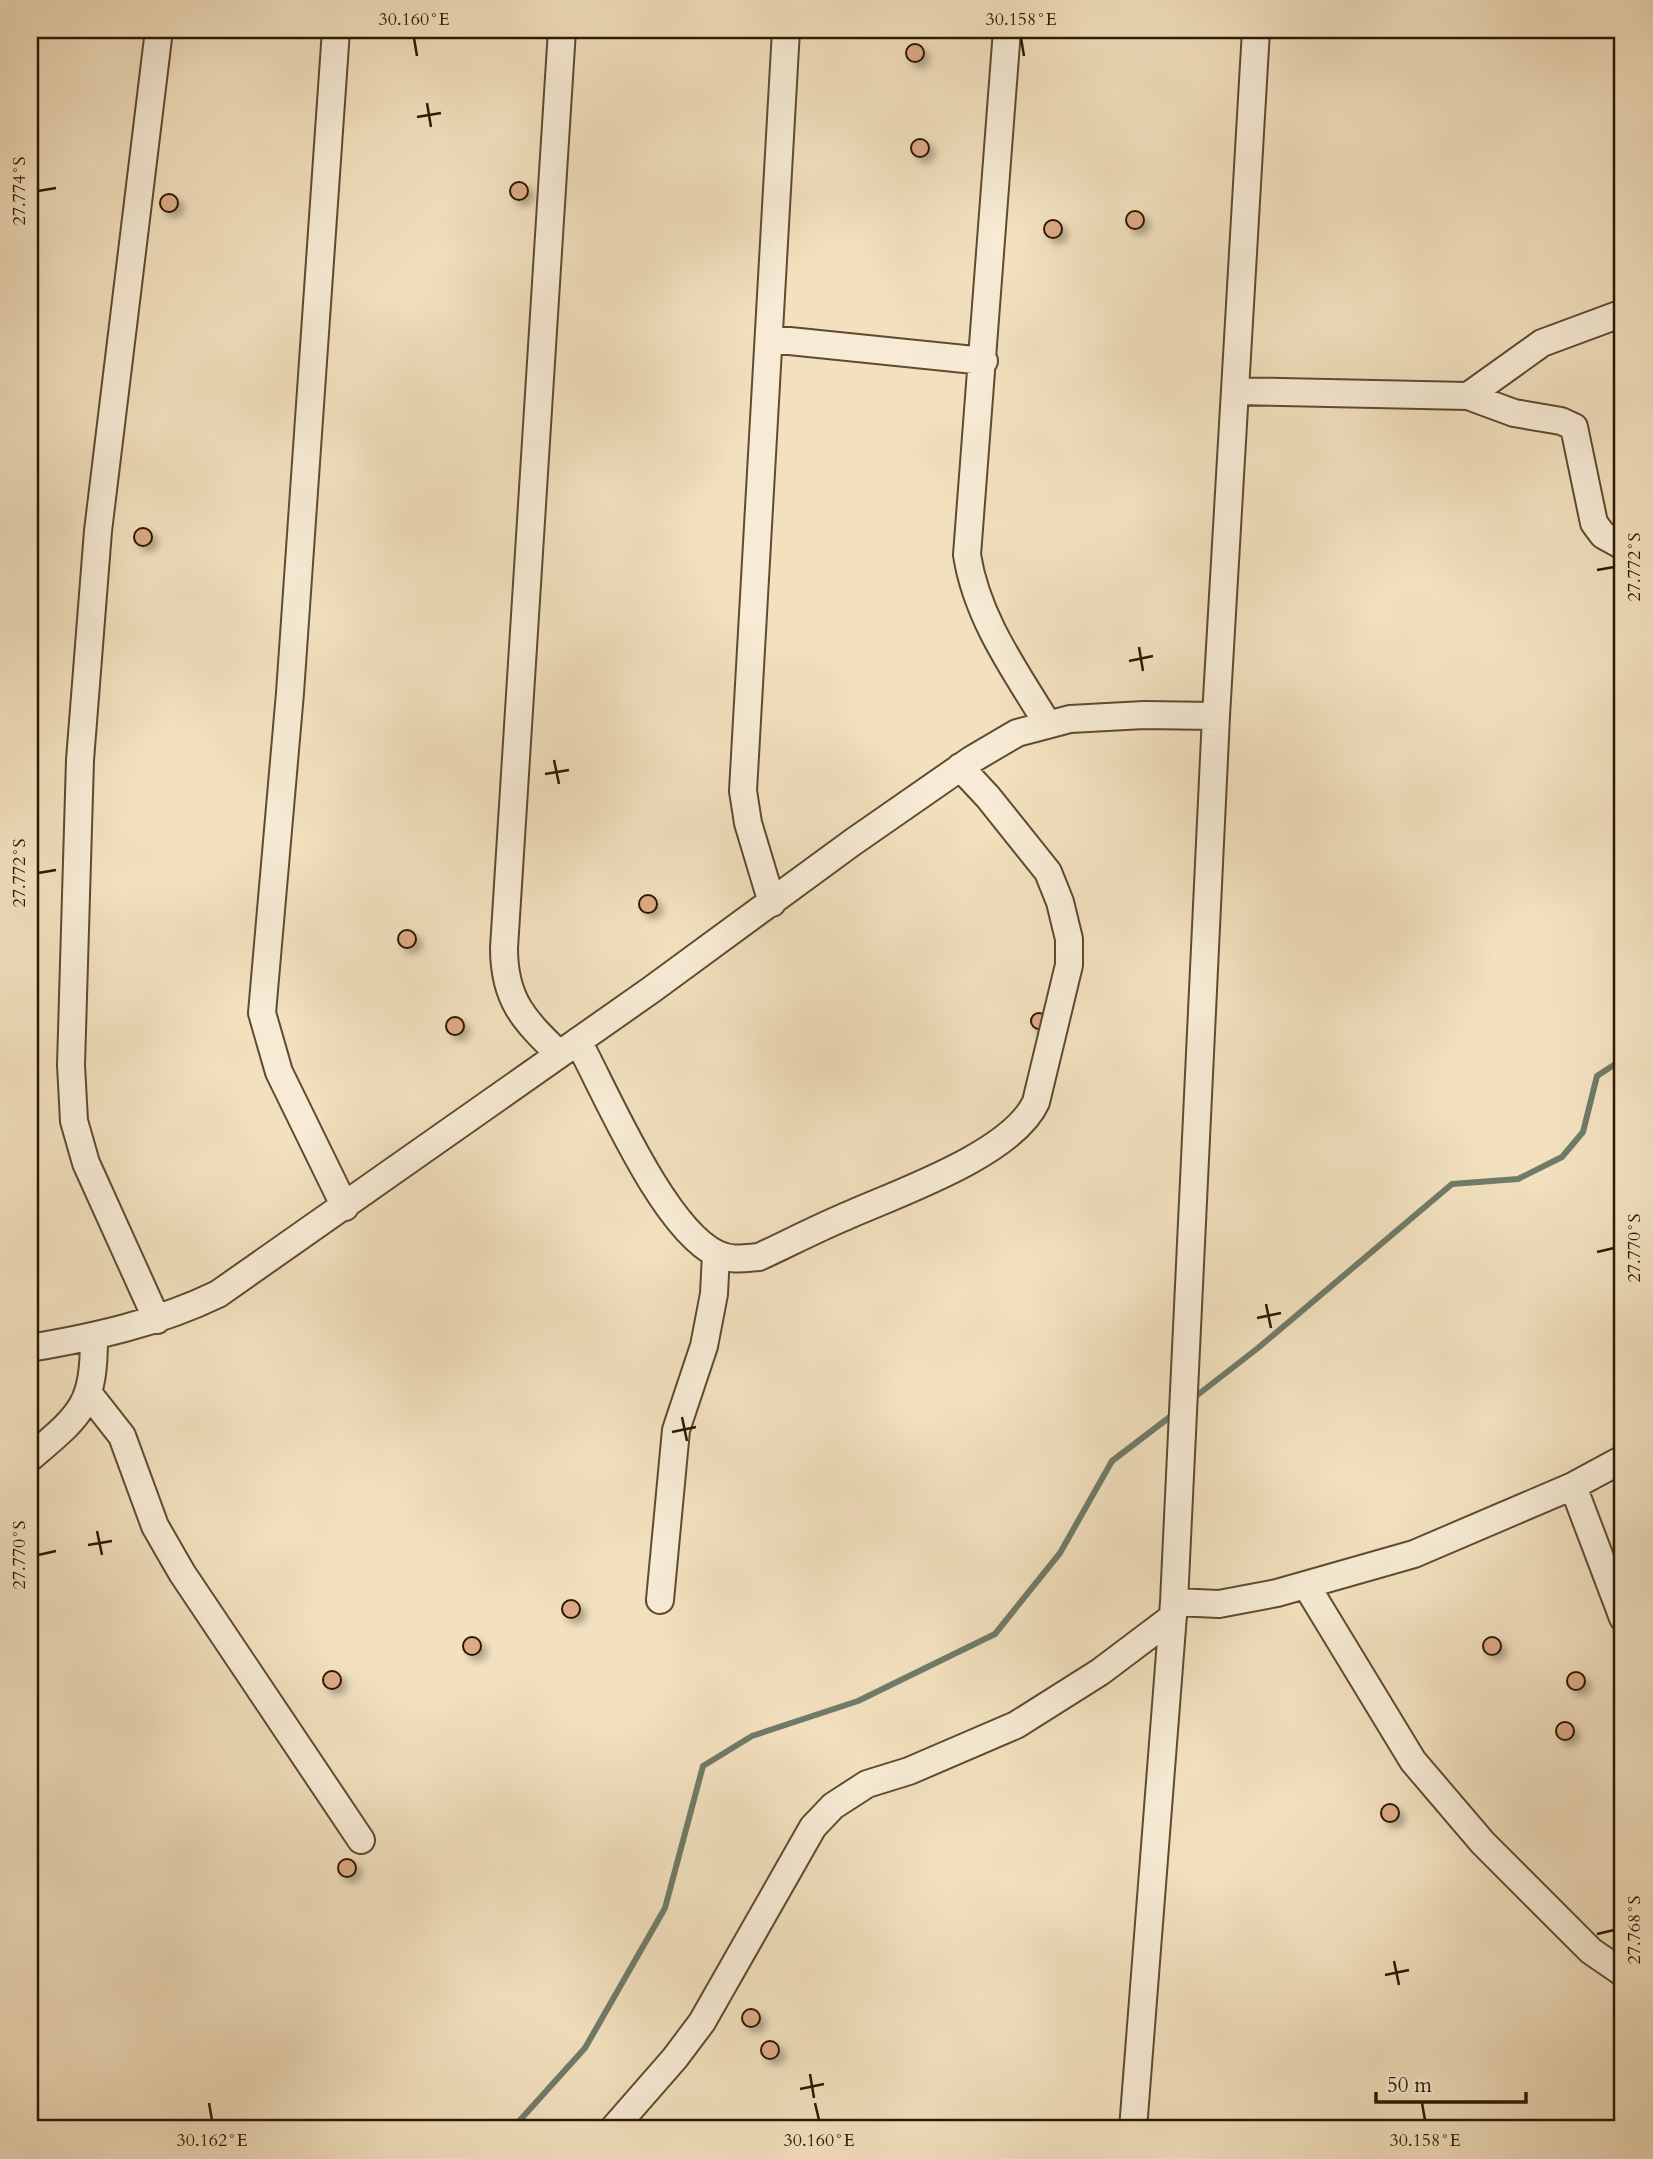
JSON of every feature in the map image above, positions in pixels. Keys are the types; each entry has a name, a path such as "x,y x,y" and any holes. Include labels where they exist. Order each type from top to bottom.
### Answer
{"street":[{"path":"156,1320 86,1163 74,1121 71,1065 80,760 97,544 159,30"},
{"path":"336,30 290,693 262,1013 279,1072 345,1207"},
{"path":"562,30 504,976 514,1000 530,1026 569,1047 673,1213 716,1254 733,1259 760,1258 930,1180 996,1144 1028,1119 1043,1080 1069,965 1069,939 1060,902 1048,872 988,797 960,767"},
{"path":"772,903 748,823 743,791 786,30"},
{"path":"1007,30 984,361 967,555 972,586 985,621 1047,723"},
{"path":"1133,2129 1173,1610 1216,716 1256,30"},
{"path":"1468,397 1542,343 1623,313"},
{"path":"770,339 984,361"},
{"path":"1236,391 1468,397 1514,413 1561,421 1574,427 1594,523 1603,535 1623,546"},
{"path":"30,1348 94,1337 156,1320 218,1294 345,1207 960,767 1017,733 1047,723 1144,715 1216,716"},
{"path":"660,1600 676,1430 704,1346 714,1294 716,1254"},
{"path":"30,1458 68,1426 89,1394 94,1372 94,1337"},
{"path":"89,1394 122,1436 155,1526 182,1573 361,1840"},
{"path":"613,2129 675,2058 702,2022 813,1827 833,1806 867,1784 909,1770 1016,1725 1100,1672 1173,1610 1219,1604 1306,1585 1414,1554 1573,1486 1623,1459"},
{"path":"1573,1486 1623,1618"},
{"path":"1306,1585 1413,1761 1483,1843 1591,1951 1623,1973"}],"building":[{"path":"915,44 921,47 924,53 921,59 915,62 909,59 906,53 909,47"},
{"path":"920,139 926,142 929,148 926,154 920,157 914,154 911,148 914,142"},
{"path":"519,182 525,185 528,191 525,197 519,200 513,197 510,191 513,185"},
{"path":"169,194 175,197 178,203 175,209 169,212 163,209 160,203 163,197"},
{"path":"1135,211 1141,214 1144,220 1141,226 1135,229 1129,226 1126,220 1129,214"},
{"path":"1053,220 1059,223 1062,229 1059,235 1053,238 1047,235 1044,229 1047,223"},
{"path":"143,528 149,531 152,537 149,543 143,546 137,543 134,537 137,531"},
{"path":"648,895 654,898 657,904 654,910 648,913 642,910 639,904 642,898"},
{"path":"407,930 413,933 416,939 413,945 407,948 401,945 398,939 401,933"},
{"path":"1039,1013 1047,1021 1039,1029 1031,1021"},
{"path":"455,1017 461,1020 464,1026 461,1032 455,1035 449,1032 446,1026 449,1020"},
{"path":"571,1600 577,1603 580,1609 577,1615 571,1618 565,1615 562,1609 565,1603"},
{"path":"472,1637 478,1640 481,1646 478,1652 472,1655 466,1652 463,1646 466,1640"},
{"path":"1492,1637 1498,1640 1501,1646 1498,1652 1492,1655 1486,1652 1483,1646 1486,1640"},
{"path":"332,1671 338,1674 341,1680 338,1686 332,1689 326,1686 323,1680 326,1674"},
{"path":"1576,1672 1582,1675 1585,1681 1582,1687 1576,1690 1570,1687 1567,1681 1570,1675"},
{"path":"1565,1722 1571,1725 1574,1731 1571,1737 1565,1740 1559,1737 1556,1731 1559,1725"},
{"path":"1390,1804 1396,1807 1399,1813 1396,1819 1390,1822 1384,1819 1381,1813 1384,1807"},
{"path":"347,1859 353,1862 356,1868 353,1874 347,1877 341,1874 338,1868 341,1862"},
{"path":"751,2009 757,2012 760,2018 757,2024 751,2027 745,2024 742,2018 745,2012"},
{"path":"770,2041 776,2044 779,2050 776,2056 770,2059 764,2056 761,2050 764,2044"}],"waterway":[{"path":"1191,1400 1258,1348 1452,1184 1518,1179 1562,1157 1583,1132 1597,1076 1623,1059"},
{"path":"512,2129 585,2048 665,1908 703,1766 752,1736 858,1701 995,1634 1060,1553 1112,1461 1175,1413"}]}
